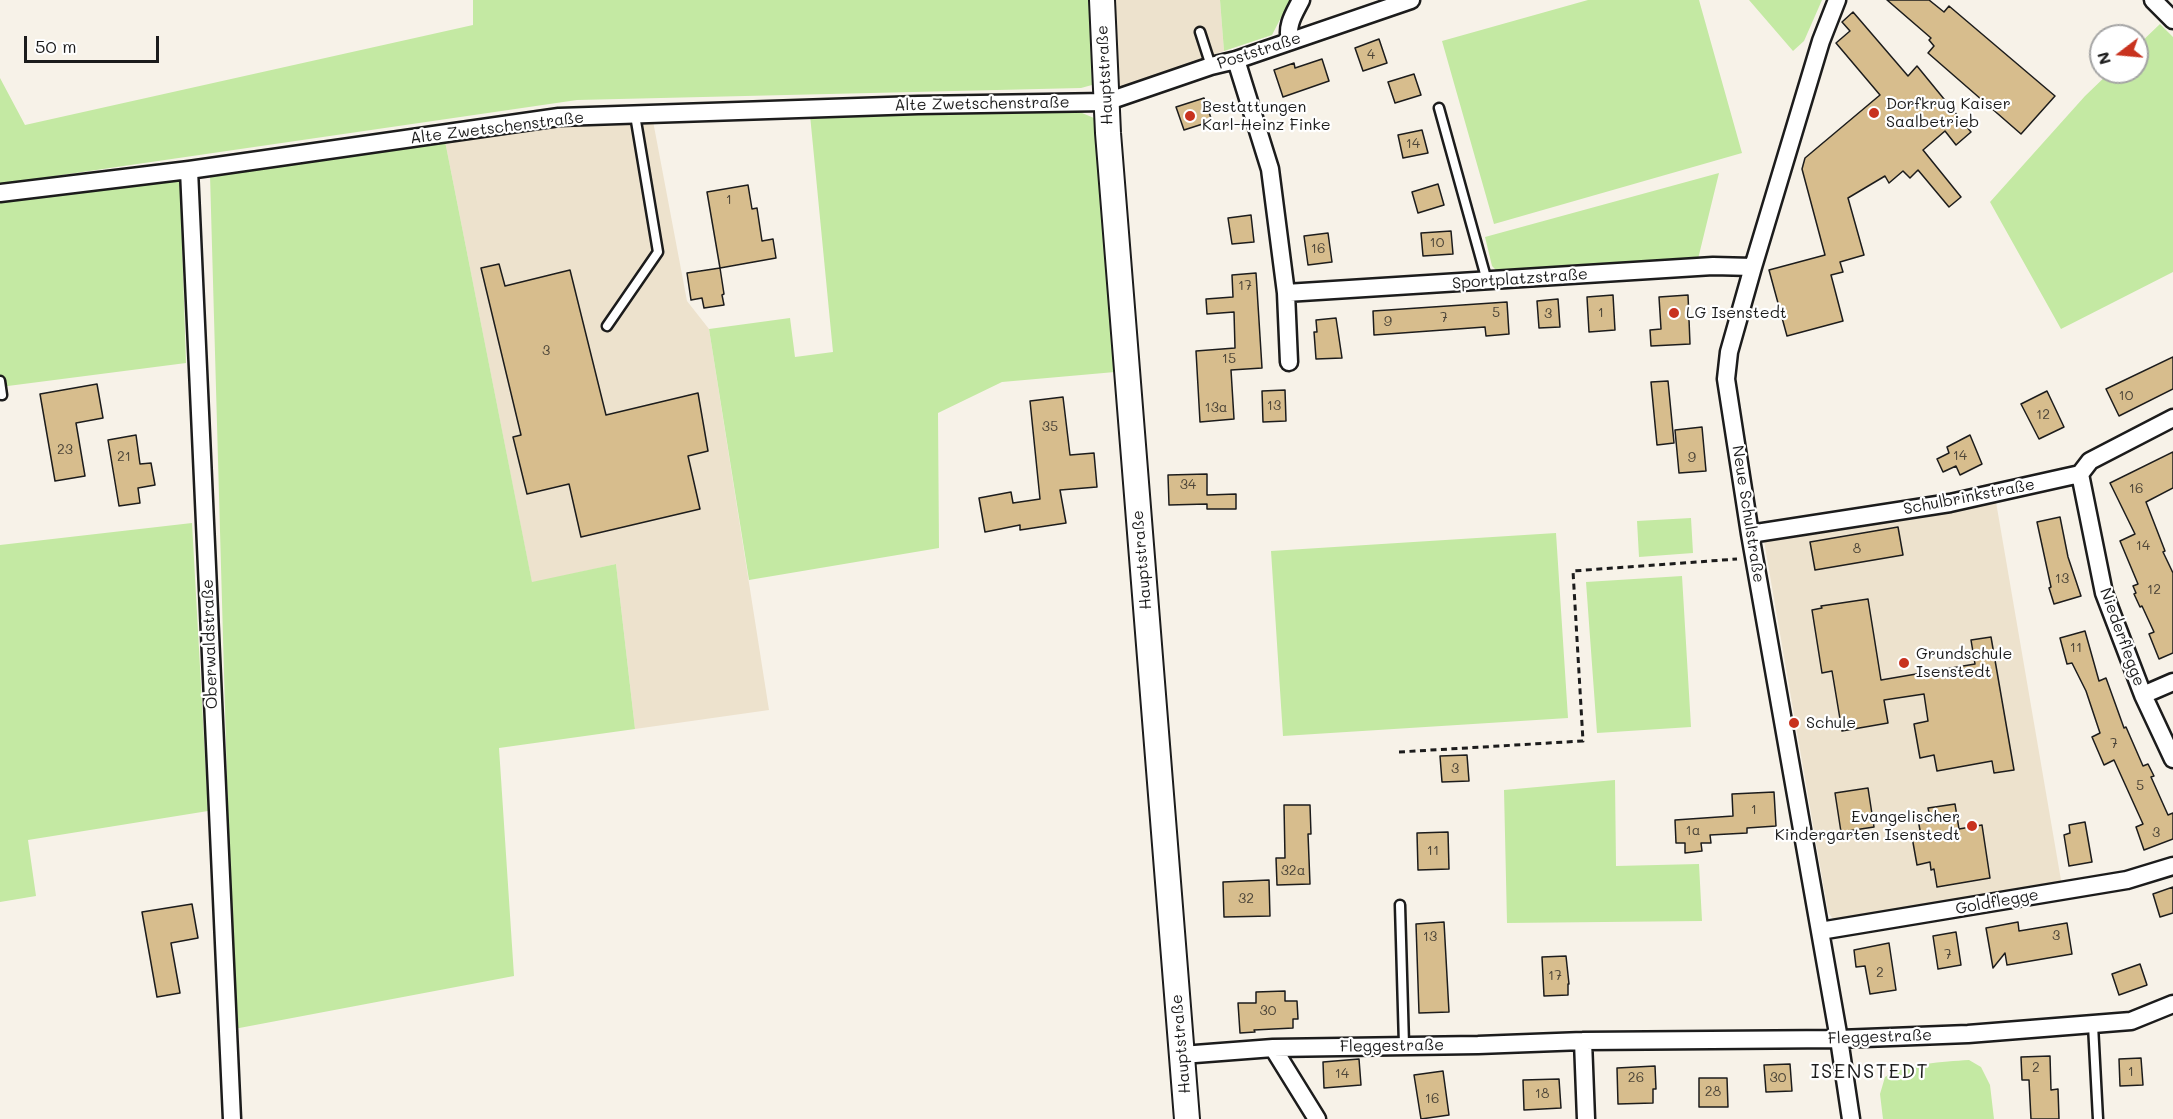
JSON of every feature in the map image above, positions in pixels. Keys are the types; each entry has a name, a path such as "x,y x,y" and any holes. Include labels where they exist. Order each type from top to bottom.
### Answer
{"main road":[{"name":"Hauptstraße","path":"1102,0 1106,102 1187,1119"}],"street":[{"path":"1290,41 1288,31 1290,20 1301,0"},
{"name":"Poststraße","path":"1106,102 1411,0"},
{"name":"Neue Schulstraße","path":"1837,0 1821,41 1753,267 1729,352 1726,379 1754,558 1839,1039 1851,1119"},
{"path":"1236,60 1270,169 1286,293 1289,362"},
{"name":"Alte Zwetschenstraße","path":"0,193 189,170 559,117 918,105 1106,102"},
{"name":"Oberwaldstraße","path":"189,170 232,1119"},
{"name":"Sportplatzstraße","path":"1286,293 1713,266 1753,267"},
{"name":"Schulbrinkstraße","path":"1750,534 1950,503 2080,474 2090,461 2173,418"},
{"name":"Niederflegge","path":"2080,474 2104,593 2143,695 2173,759"},
{"path":"2143,695 2173,682"},
{"name":"Goldflegge","path":"1820,931 2127,880 2173,866"},
{"name":"Fleggestraße","path":"1182,1055 1274,1048 1583,1041 1839,1039 1968,1034 2131,1021 2173,1004"},
{"path":"1583,1041 1586,1119"},
{"path":"1274,1048 1317,1119"}],"lane":[{"path":"1200,32 1211,66"},
{"path":"1439,108 1487,281"},
{"path":"607,326 658,252 635,115"},
{"path":"0,381 2,395"},
{"path":"1400,905 1404,1046"},
{"path":"2093,1025 2098,1119"}],"path":[{"path":"1399,752 1583,741 1573,571 1754,558"}],"shaded area":[{"path":"1114,0 1220,0 1224,51 1118,89"},
{"path":"653,121 687,301 709,329 769,710 635,729 616,564 532,583 445,141 563,124"},
{"name":"Grundschule Isenstedt","path":"1996,502 2062,886 1841,921 1833,919 1828,912 1764,541"}],"green space":[{"path":"473,0 1089,0 1092,85 1081,88 577,100 0,184 0,78 25,125 473,25"},
{"path":"1220,0 1290,0 1272,35 1224,51"},
{"path":"1588,0 1699,0 1742,153 1494,224 1442,41"},
{"path":"1749,0 1822,0 1804,41 1793,51"},
{"path":"2160,24 2173,37 2173,272 2061,329 1990,202 2098,84 2149,84 2149,35"},
{"path":"1075,110 1094,118 1115,372 1002,382 938,413 939,548 749,580 709,329 790,318 795,357 833,352 810,115"},
{"path":"445,141 532,582 616,564 635,729 499,748 514,976 234,1029 210,175"},
{"path":"1719,173 1698,259 1499,273 1492,266 1485,237"},
{"path":"180,180 186,363 0,387 0,201"},
{"path":"1691,518 1693,553 1639,557 1637,521"},
{"path":"192,523 208,811 28,840 36,896 0,902 0,545"},
{"path":"1556,533 1568,718 1283,736 1271,551"},
{"path":"1682,576 1691,727 1597,733 1586,582"},
{"path":"1615,780 1616,866 1699,864 1702,921 1507,923 1504,790"},
{"path":"1969,1060 1981,1067 1990,1085 1994,1119 1883,1119 1880,1094 1885,1077 1915,1066"}],"building":[{"path":"1887,0 1929,0 1944,12 1949,6 2055,96 2021,134 1928,53 1934,46 1929,40 1931,38"},
{"path":"1853,12 1908,76 1917,66 1971,132 1956,145 1945,131 1923,150 1961,197 1949,207 1918,170 1910,178 1903,171 1889,183 1885,176 1848,198 1864,255 1840,262 1843,272 1831,275 1843,321 1787,336 1769,270 1825,255 1802,169 1805,158 1880,95 1836,43 1850,31 1842,22"},
{"path":"1379,39 1387,63 1363,71 1355,48"},
{"path":"1322,59 1329,81 1283,97 1274,70 1294,63 1295,68"},
{"path":"1414,74 1421,95 1395,103 1388,82"},
{"path":"1204,98 1212,121 1184,130 1176,107"},
{"path":"1422,130 1428,153 1403,158 1398,135"},
{"path":"1438,184 1444,205 1418,213 1412,192"},
{"path":"748,185 752,209 757,208 762,241 773,239 776,258 720,268 707,192"},
{"path":"1251,215 1254,242 1232,244 1228,218"},
{"path":"1451,231 1453,254 1423,256 1421,233"},
{"path":"1328,233 1332,262 1308,265 1304,236"},
{"path":"499,264 505,286 570,270 606,415 698,393 708,451 688,456 700,509 581,537 569,484 527,494 513,437 521,435 481,268"},
{"path":"720,268 724,305 704,308 702,298 691,300 687,273"},
{"path":"1256,273 1262,368 1231,370 1234,419 1200,422 1196,351 1235,348 1234,312 1207,314 1206,299 1233,297 1232,275"},
{"path":"1613,295 1615,330 1589,332 1587,297"},
{"name":"LG Isenstedt","path":"1688,295 1690,344 1651,346 1650,330 1661,329 1659,297"},
{"path":"1558,299 1560,327 1539,328 1537,301"},
{"path":"1507,302 1509,334 1486,336 1485,327 1374,335 1373,311"},
{"path":"1336,318 1342,358 1316,359 1314,332 1317,332 1316,320"},
{"path":"2173,357 2173,389 2119,416 2106,389"},
{"path":"1668,381 1674,443 1657,445 1651,382"},
{"path":"97,384 103,418 76,423 85,476 55,481 40,394"},
{"path":"1285,390 1286,421 1263,422 1262,391"},
{"path":"2047,391 2064,427 2039,439 2021,404"},
{"path":"1063,397 1070,455 1094,453 1097,487 1060,490 1066,523 1020,530 1020,525 985,532 979,498 1011,492 1013,503 1040,499 1030,401"},
{"path":"1702,427 1706,471 1679,473 1675,430"},
{"path":"136,435 140,464 151,463 155,485 138,488 140,503 119,506 108,440"},
{"path":"1970,435 1982,464 1960,475 1956,466 1943,472 1937,459 1949,453 1947,447"},
{"path":"2173,452 2173,488 2146,502 2165,551 2163,552 2173,573 2173,653 2159,659 2149,634 2154,632 2134,594 2136,593 2133,586 2138,584 2120,541 2135,534 2110,483"},
{"path":"1207,474 1207,495 1236,494 1236,509 1207,509 1207,504 1169,505 1168,475"},
{"path":"2060,517 2068,557 2081,596 2054,604 2037,522"},
{"path":"1898,527 1903,555 1815,570 1810,542"},
{"path":"1868,599 1881,680 1975,664 1971,640 1991,637 2014,770 1994,773 1992,761 1937,771 1934,755 1920,758 1914,724 1928,721 1924,694 1884,700 1888,723 1842,731 1832,671 1822,673 1812,610 1822,608 1821,606"},
{"path":"2085,631 2099,681 2106,678 2124,728 2126,727 2143,766 2148,764 2154,776 2151,777 2168,815 2173,813 2173,839 2144,850 2136,827 2143,824 2114,760 2104,765 2092,737 2100,733 2086,691 2072,663 2067,664 2060,638"},
{"path":"1467,755 1469,781 1442,782 1440,756"},
{"path":"1868,788 1874,827 1841,832 1835,793"},
{"path":"1774,792 1776,826 1747,828 1747,833 1710,835 1711,843 1701,843 1702,851 1685,853 1685,843 1676,843 1675,820 1733,816 1732,794"},
{"path":"1955,804 1959,829 1982,825 1990,878 1937,887 1934,869 1931,870 1930,862 1917,865 1912,837 1921,836 1918,819 1930,817 1928,808"},
{"path":"1284,805 1310,805 1311,834 1308,834 1310,884 1277,885 1276,858 1285,858"},
{"path":"2085,822 2092,862 2069,866 2064,835 2070,833 2069,825"},
{"path":"1448,832 1449,869 1418,870 1417,833"},
{"path":"1269,880 1270,916 1224,917 1223,882"},
{"path":"2173,887 2173,913 2160,917 2153,894"},
{"path":"192,904 198,938 171,943 180,993 157,997 142,912"},
{"path":"1444,922 1449,1012 1419,1013 1416,924"},
{"path":"2018,922 2019,931 2067,923 2072,954 2007,965 2005,953 1993,968 1986,928"},
{"path":"1956,932 1961,965 1938,969 1933,936"},
{"path":"1889,943 1896,990 1870,994 1865,966 1856,967 1854,950"},
{"path":"1566,956 1568,995 1544,996 1542,957"},
{"path":"2140,964 2147,985 2119,995 2112,974"},
{"path":"1285,991 1285,1001 1297,1001 1298,1019 1293,1019 1293,1028 1240,1033 1238,1003 1256,1003 1256,992"},
{"path":"2050,1056 2051,1090 2058,1089 2059,1119 2031,1119 2029,1080 2022,1080 2021,1057"},
{"path":"2141,1058 2143,1085 2120,1086 2119,1059"},
{"path":"1359,1059 1361,1085 1324,1088 1323,1062"},
{"path":"1790,1064 1792,1091 1766,1092 1764,1065"},
{"path":"1655,1066 1656,1089 1653,1089 1653,1103 1618,1104 1617,1068"},
{"path":"1443,1071 1449,1115 1421,1119 1414,1075"},
{"path":"1699,1078 1727,1078 1728,1107 1699,1107"},
{"path":"1559,1079 1561,1108 1524,1110 1523,1080"}],"place":[{"name":"Dorfkrug Kaiser Saalbetrieb","path":"1874,113"},
{"name":"Bestattungen Karl-Heinz Finke","path":"1190,116"},
{"name":"LG Isenstedt","path":"1674,313"},
{"name":"Grundschule Isenstedt","path":"1904,663"},
{"name":"Schule","path":"1794,723"},
{"name":"Evangelischer Kindergarten Isenstedt","path":"1972,826"}],"district":[{"name":"ISENSTEDT","path":"1870,1072"}]}
